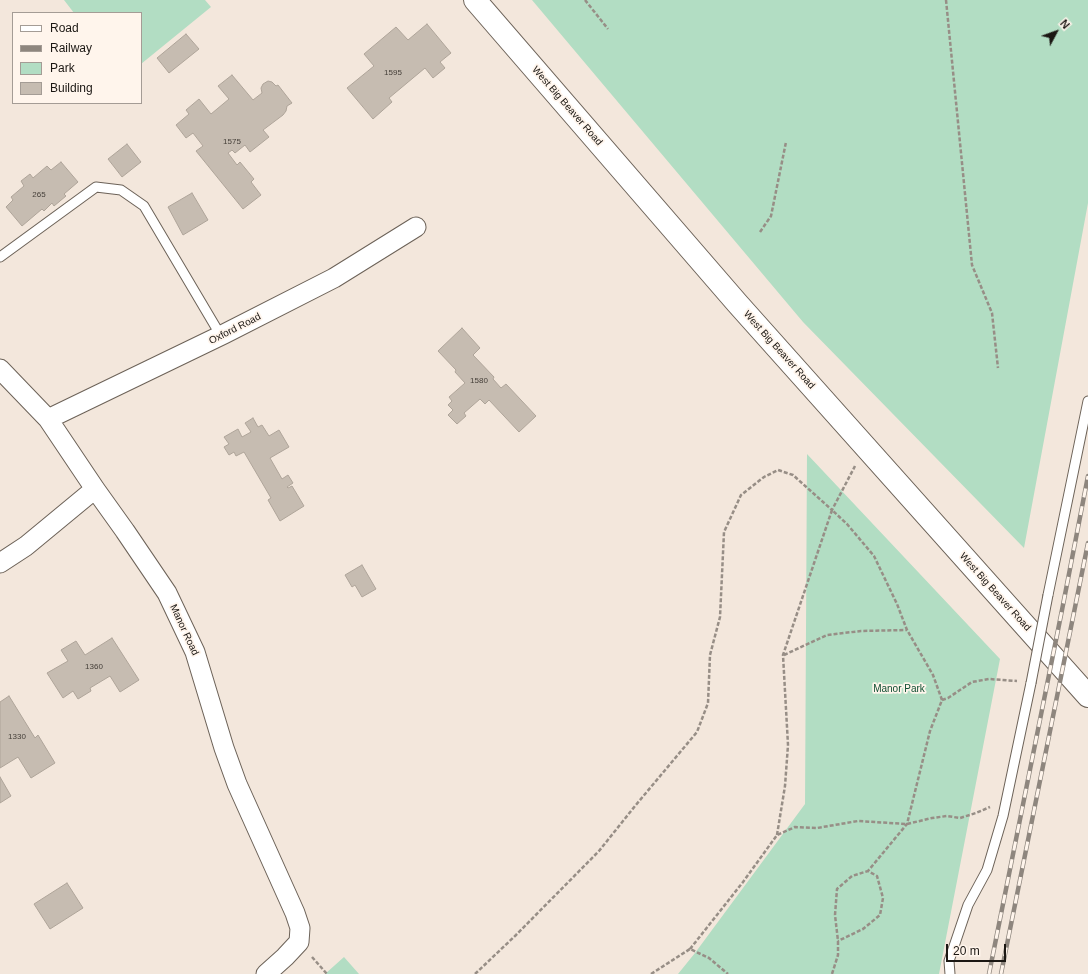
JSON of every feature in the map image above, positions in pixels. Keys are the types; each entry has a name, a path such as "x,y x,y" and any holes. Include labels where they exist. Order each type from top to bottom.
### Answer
{"main road":[{"name":"West Big Beaver Road","path":"475,0 737,303 1088,696"}],"street":[{"name":"Oxford Road","path":"48,419 221,336 334,278 416,227"},
{"name":"Manor Road","path":"0,369 48,419 95,490 126,531 167,593 195,652 224,748 237,784 295,913 300,928 299,942 266,974"},
{"path":"0,563 26,546 95,490"}],"lane":[{"path":"0,257 96,187 121,190 144,206 221,336"},
{"path":"950,974 950,961 968,905 987,870 1006,799 1088,401"}],"path":[{"path":"585,0 608,29"},
{"path":"946,0 972,265 992,313 998,368"},
{"path":"760,232 771,216 786,142"},
{"path":"651,974 690,949 743,882 777,835 785,786 788,745 783,655 832,510 865,446"},
{"path":"475,974 599,851 697,732 708,703 710,655 720,617 724,532 741,495 764,477 778,470 793,475 847,524 874,556 897,604 907,630 933,675 942,700 930,731 907,824 868,872 852,876 837,889 835,915 838,955 832,974"},
{"path":"783,655 827,635 861,631 907,630"},
{"path":"942,700 948,698 972,682 989,679 1031,683"},
{"path":"777,835 795,827 817,828 858,821 907,824 947,816 960,818 976,813 1006,799"},
{"path":"838,941 863,929 880,915 883,898 877,876 868,872"},
{"path":"690,949 709,958 728,974"}],"green space":[{"path":"64,0 205,0 211,7 142,63 142,12 73,12"},
{"path":"532,0 1088,0 1088,203 1024,548 803,322"},
{"name":"Manor Park","path":"807,454 1000,659 939,974 678,974 805,804"},
{"path":"344,957 359,974 325,974"}],"building":[{"path":"427,24 451,53 440,62 445,68 433,78 425,68 389,98 392,102 373,119 347,88 374,66 364,54 396,27 408,40"},
{"path":"186,34 199,49 169,73 157,58"},
{"path":"232,75 253,100 262,93 261,88 263,84 268,81 272,82 276,86 278,85 292,103 287,106 283,115 263,130 269,137 250,152 245,145 235,153 232,150 228,153 237,165 240,162 254,179 251,182 261,195 243,209 196,151 203,146 193,133 186,138 176,125 189,114 186,110 199,99 211,114 229,99 218,86"},
{"path":"127,144 141,162 122,177 108,159"},
{"path":"61,162 78,182 64,194 66,196 54,206 52,203 44,211 42,209 22,226 6,207 13,200 11,197 24,186 21,181 30,174 33,178 47,166 51,170"},
{"path":"192,193 208,220 183,235 168,207"},
{"path":"462,328 480,348 473,355 494,377 493,379 501,388 506,384 536,416 519,432 489,400 485,404 480,399 464,413 466,416 457,424 448,415 453,410 448,405 452,401 449,397 465,383 455,372 456,370 438,351"},
{"path":"253,418 258,427 262,425 269,436 279,430 289,447 270,458 282,479 288,475 293,483 287,487 292,486 304,506 280,521 268,500 271,498 244,452 236,456 234,452 229,455 224,447 229,444 224,437 238,429 242,437 251,432 245,423"},
{"path":"362,565 376,589 362,597 355,585 352,587 345,575"},
{"path":"112,638 139,680 120,692 110,676 90,688 91,691 78,699 73,691 63,698 47,673 68,661 61,650 76,641 85,655"},
{"path":"9,696 35,738 38,735 55,763 31,778 18,757 0,768 0,702"},
{"path":"0,777 11,796 0,803"},
{"path":"67,883 83,908 50,929 34,904"}],"railway":[{"path":"989,974 1088,476"},
{"path":"1001,974 1088,543"}]}
